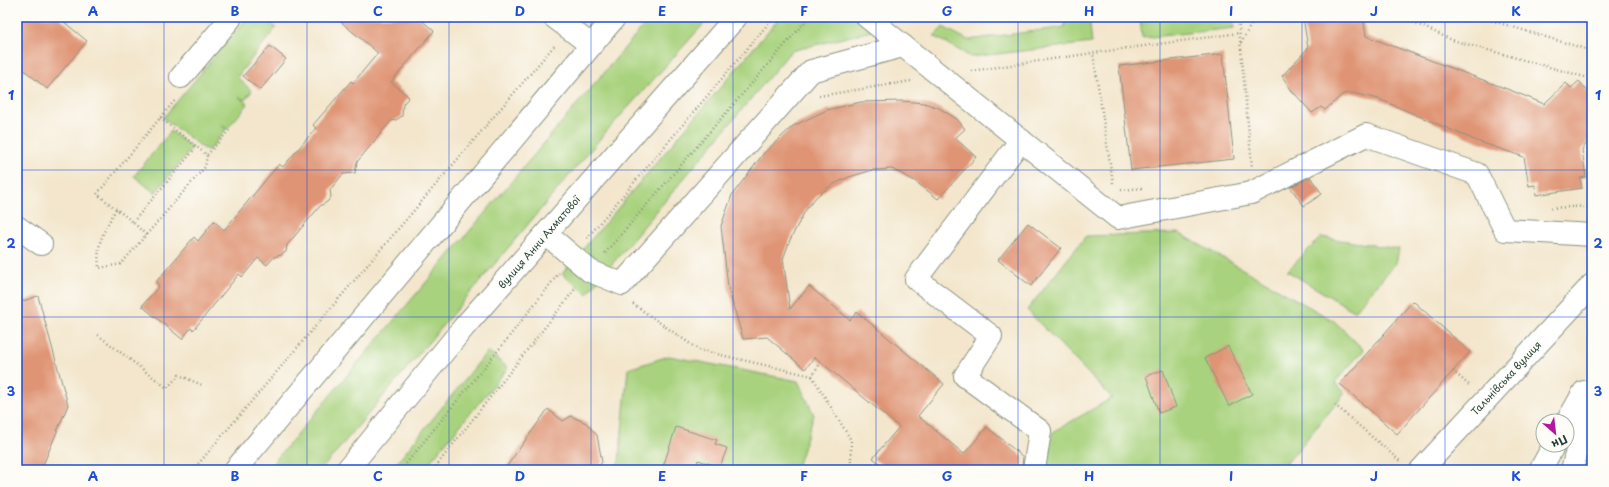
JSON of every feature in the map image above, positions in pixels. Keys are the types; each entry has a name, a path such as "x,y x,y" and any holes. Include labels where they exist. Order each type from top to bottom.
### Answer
{"main road":[{"path":"235,470 615,17"},
{"name":"вулиця Анни Ахматової","path":"347,470 464,327 736,17"},
{"path":"867,17 1118,218 1252,192 1366,135 1477,174 1505,230 1592,235"},
{"path":"180,86 230,18"},
{"path":"561,23 591,45"},
{"path":"546,234 590,271 622,284 811,71 903,46"},
{"path":"1021,140 916,279 991,336 965,376 1040,431 1034,470"},
{"path":"17,227 42,244"},
{"name":"Тальнівська вулиця","path":"1412,467 1589,296"},
{"path":"1572,413 1592,377"},
{"path":"1572,470 1592,391"},
{"path":"1540,470 1550,453"}],"path":[{"path":"433,470 590,271 809,17"},
{"path":"1238,17 1252,170"},
{"path":"1240,43 1255,17"},
{"path":"1402,17 1452,40 1592,79"},
{"path":"1480,17 1592,52"},
{"path":"193,470 561,23"},
{"path":"818,96 1093,53 1240,33"},
{"path":"1093,53 1113,183"},
{"path":"146,235 133,222 97,194 160,118 180,86"},
{"path":"160,118 207,155"},
{"path":"116,209 100,239 97,254 99,268 121,264 205,167 207,155 229,130"},
{"path":"133,222 194,150"},
{"path":"1118,218 1114,191 1145,188"},
{"path":"1545,208 1592,206"},
{"path":"627,300 698,350 812,376 851,440 851,470"},
{"path":"98,335 167,388 179,375 202,385"},
{"path":"812,376 821,362"},
{"path":"1453,372 1470,386"},
{"path":"1335,405 1412,467"}],"green space":[{"path":"248,17 263,17 276,28 237,77 252,91 245,100 239,97 248,104 227,129 220,124 226,129 208,150 203,148 163,118"},
{"path":"651,17 710,17 605,133 321,470 267,470"},
{"path":"780,17 863,17 879,29 791,51 587,294 562,274"},
{"path":"1064,17 1089,17 1092,43 971,57 934,36 943,27 968,40 1065,27"},
{"path":"1140,17 1233,17 1234,28 1142,38"},
{"path":"171,131 192,148 155,193 134,176"},
{"path":"1179,233 1334,321 1364,350 1335,382 1345,393 1281,470 1041,470 1040,467 1053,432 1112,398 1027,310 1086,236"},
{"path":"1321,237 1399,249 1396,263 1354,311 1287,271"},
{"path":"488,351 508,368 423,470 391,470"},
{"path":"669,356 798,381 814,415 796,470 613,470 619,461 628,369"}],"building":[{"path":"17,17 58,17 87,41 47,89 17,64"},
{"path":"335,17 418,17 434,31 391,82 409,97 403,104 402,116 391,121 357,162 355,173 343,174 330,190 331,197 327,202 320,206 287,245 286,252 274,257 267,265 258,258 242,277 239,274 195,328 193,330 191,328 182,339 142,306 159,286 156,282 194,237 198,241 214,221 224,230 279,164 283,167 316,128 313,125 351,81 353,83 378,53"},
{"path":"1303,17 1363,17 1366,36 1544,104 1566,83 1571,88 1579,81 1592,96 1592,138 1582,150 1586,177 1580,178 1582,188 1536,195 1535,185 1529,186 1524,157 1477,141 1379,99 1352,93 1343,94 1325,110 1321,107 1312,113 1294,94 1282,76 1308,48"},
{"path":"270,46 286,59 260,90 243,76"},
{"path":"1223,54 1234,159 1131,170 1119,66"},
{"path":"902,101 924,103 939,108 957,119 965,129 955,138 976,157 938,199 915,181 892,169 873,170 849,177 832,185 817,196 805,211 790,240 783,259 790,309 809,286 850,320 857,312 944,384 918,416 964,454 987,427 1023,457 1022,466 1019,470 888,470 873,458 899,427 815,357 805,369 767,337 743,339 728,287 721,226 732,195 764,153 793,126 827,110 861,102"},
{"path":"1310,177 1322,194 1304,206 1290,187"},
{"path":"1028,223 1061,248 1031,286 998,260"},
{"path":"38,296 68,405 41,470 17,470 17,303"},
{"path":"1413,301 1470,352 1397,434 1340,384"},
{"path":"1228,346 1252,394 1229,406 1205,358"},
{"path":"1163,370 1176,407 1159,413 1146,376"},
{"path":"548,409 563,421 571,416 586,423 597,435 602,462 596,470 504,470"},
{"path":"676,427 717,440 715,444 727,448 720,467 698,460 695,470 662,470"}]}
